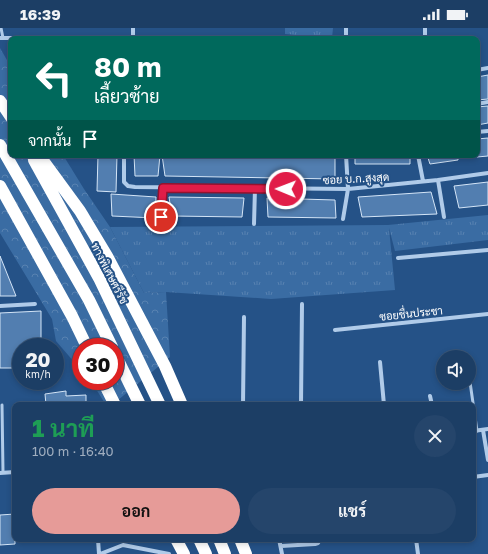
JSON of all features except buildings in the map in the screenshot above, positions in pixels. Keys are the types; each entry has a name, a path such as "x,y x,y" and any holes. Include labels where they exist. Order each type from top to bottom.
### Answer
{"highway":[{"path":"0,101 8,113"},
{"path":"0,145 89,300 108,338"},
{"name":"ทางพิเศษศรีรัช","path":"34,158 99,278 159,402"},
{"path":"40,158 80,211 107,256 165,366 181,402"},
{"path":"0,186 83,338"},
{"path":"124,372 139,402"},
{"path":"108,390 114,402"},
{"path":"178,542 184,554"},
{"path":"200,542 206,554"},
{"path":"220,542 225,554"},
{"path":"241,542 246,554"}],"street":[{"name":"ซอย บ.ก.สูงสุด","path":"124,158 124,182 128,186 163,188 348,189 438,180 488,173"},
{"path":"343,218 348,189 346,158"},
{"path":"419,158 423,181"},
{"path":"438,180 444,217"},
{"path":"161,217 163,188"},
{"path":"254,224 255,188"},
{"path":"398,258 488,250"},
{"path":"0,306 35,304"},
{"path":"301,402 302,304"},
{"name":"ซอยชื่นประชา","path":"335,330 488,314"},
{"path":"243,402 244,317"},
{"path":"380,362 384,402"},
{"path":"430,396 431,402"},
{"path":"476,431 488,429"},
{"path":"483,430 488,460"},
{"path":"476,476 488,475"},
{"path":"98,542 100,554 123,545 169,554"},
{"path":"280,542 282,554"},
{"path":"281,546 314,544 318,542"},
{"path":"416,542 418,554"}],"lane":[{"path":"1,28 2,38"},
{"path":"471,390 472,402"},
{"path":"2,405 2,472"}],"green space":[{"path":"285,28 333,28 332,36 285,34"},
{"path":"0,48 8,62 8,158 65,158 110,227 144,293 166,292 170,357 116,402 104,402 97,390 124,390 124,338 72,338 72,360 64,350 64,338 55,338 52,319 0,233"},
{"path":"488,215 488,240 395,251 389,228 395,290 271,299 166,292 144,293 110,227 388,225"}],"route":[{"path":"161,217 163,188 286,189"}]}
